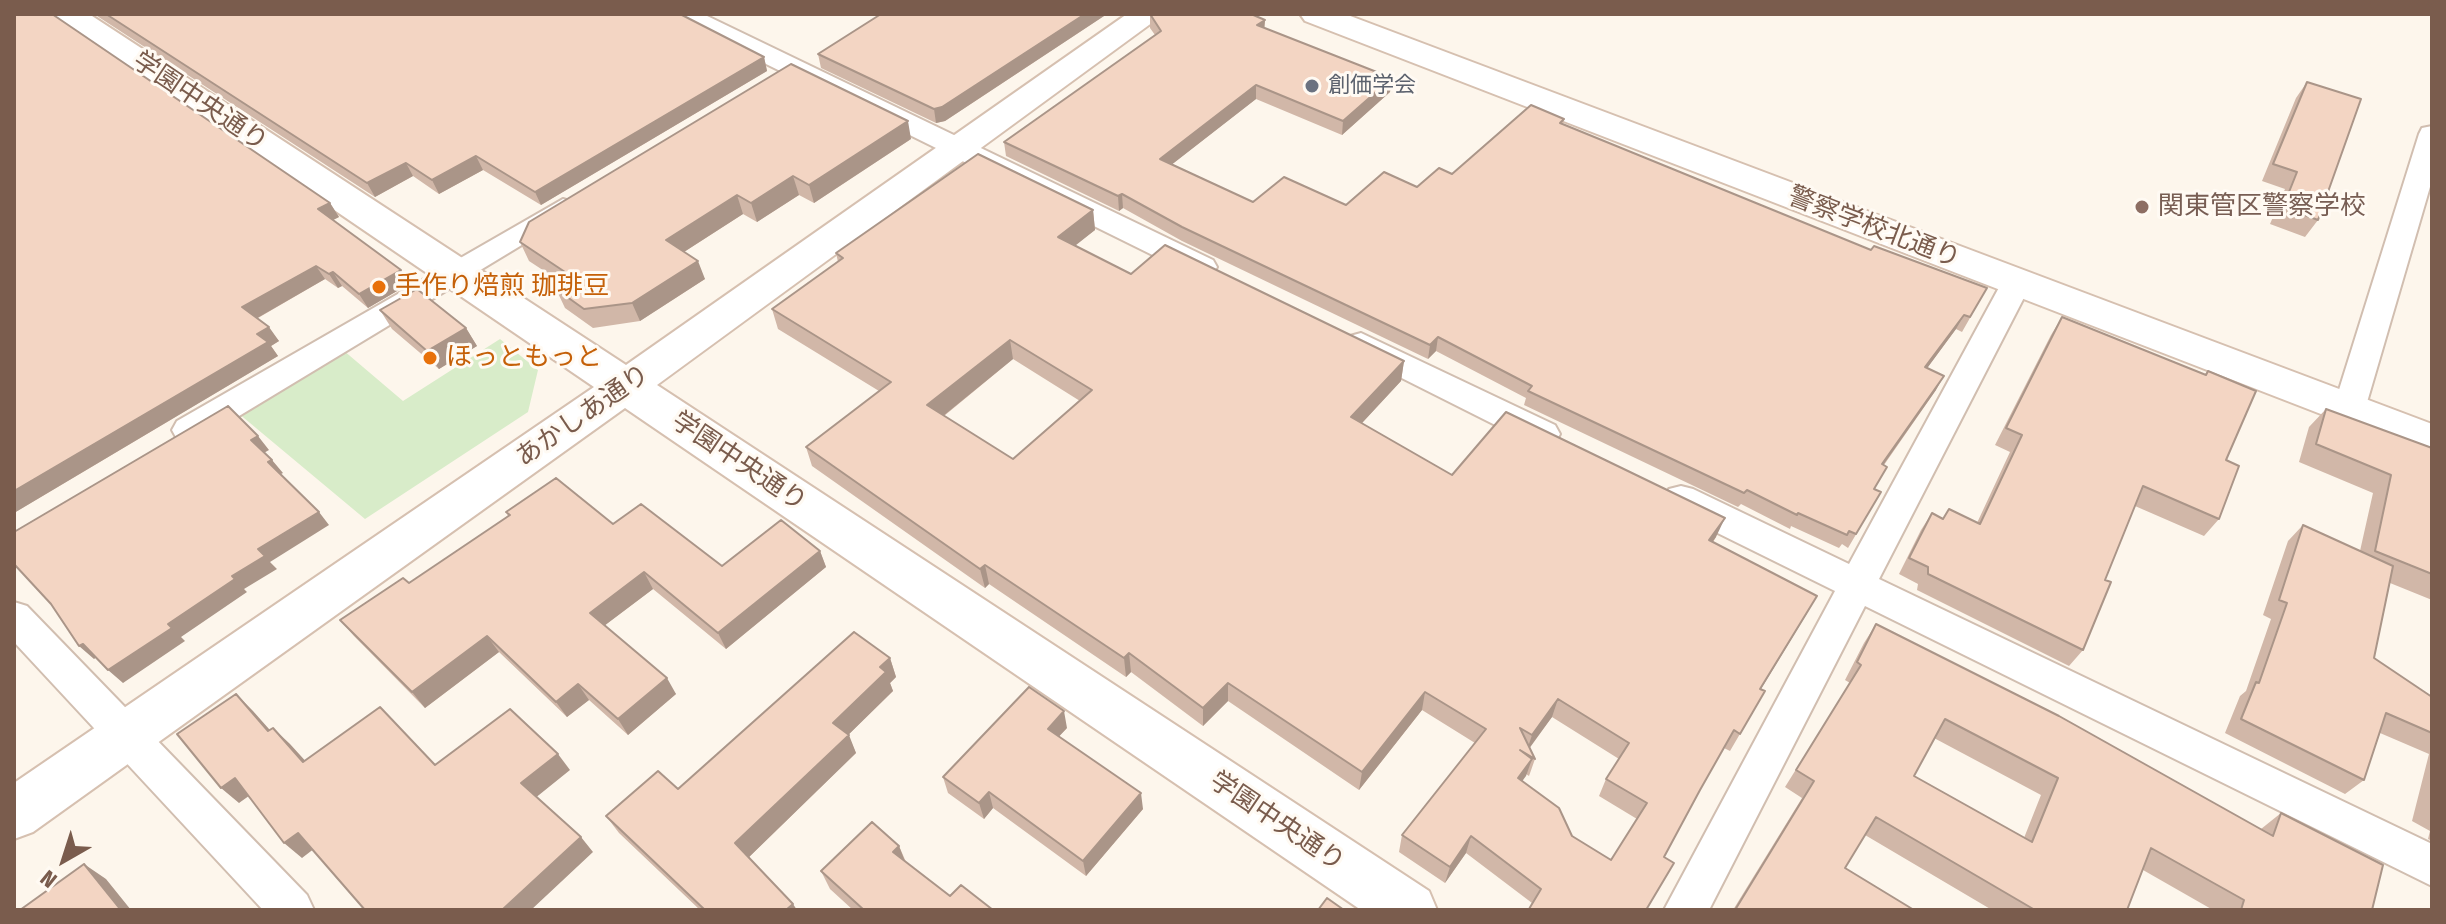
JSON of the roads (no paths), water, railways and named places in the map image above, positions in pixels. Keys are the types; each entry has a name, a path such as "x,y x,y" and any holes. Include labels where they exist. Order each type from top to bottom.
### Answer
{"street":[{"name":"学園中央通り","path":"68,14 1409,910"},
{"path":"684,14 808,60 958,149 1235,283"},
{"name":"あかしあ通り","path":"14,814 625,386 1148,14"},
{"name":"警察学校北通り","path":"1316,14 2432,441"},
{"path":"768,84 808,60"},
{"path":"2349,409 2432,134"},
{"path":"164,445 592,191"},
{"path":"1686,910 2017,282"},
{"path":"1330,330 1571,447"},
{"path":"1657,488 2432,866"},
{"path":"14,617 292,910"}],"place":[{"name":"創価学会","path":"1312,86"},
{"name":"関東管区警察学校","path":"2142,207"},
{"name":"手作り焙煎 珈琲豆","path":"379,287"},
{"name":"ほっともっと","path":"430,358"}]}
